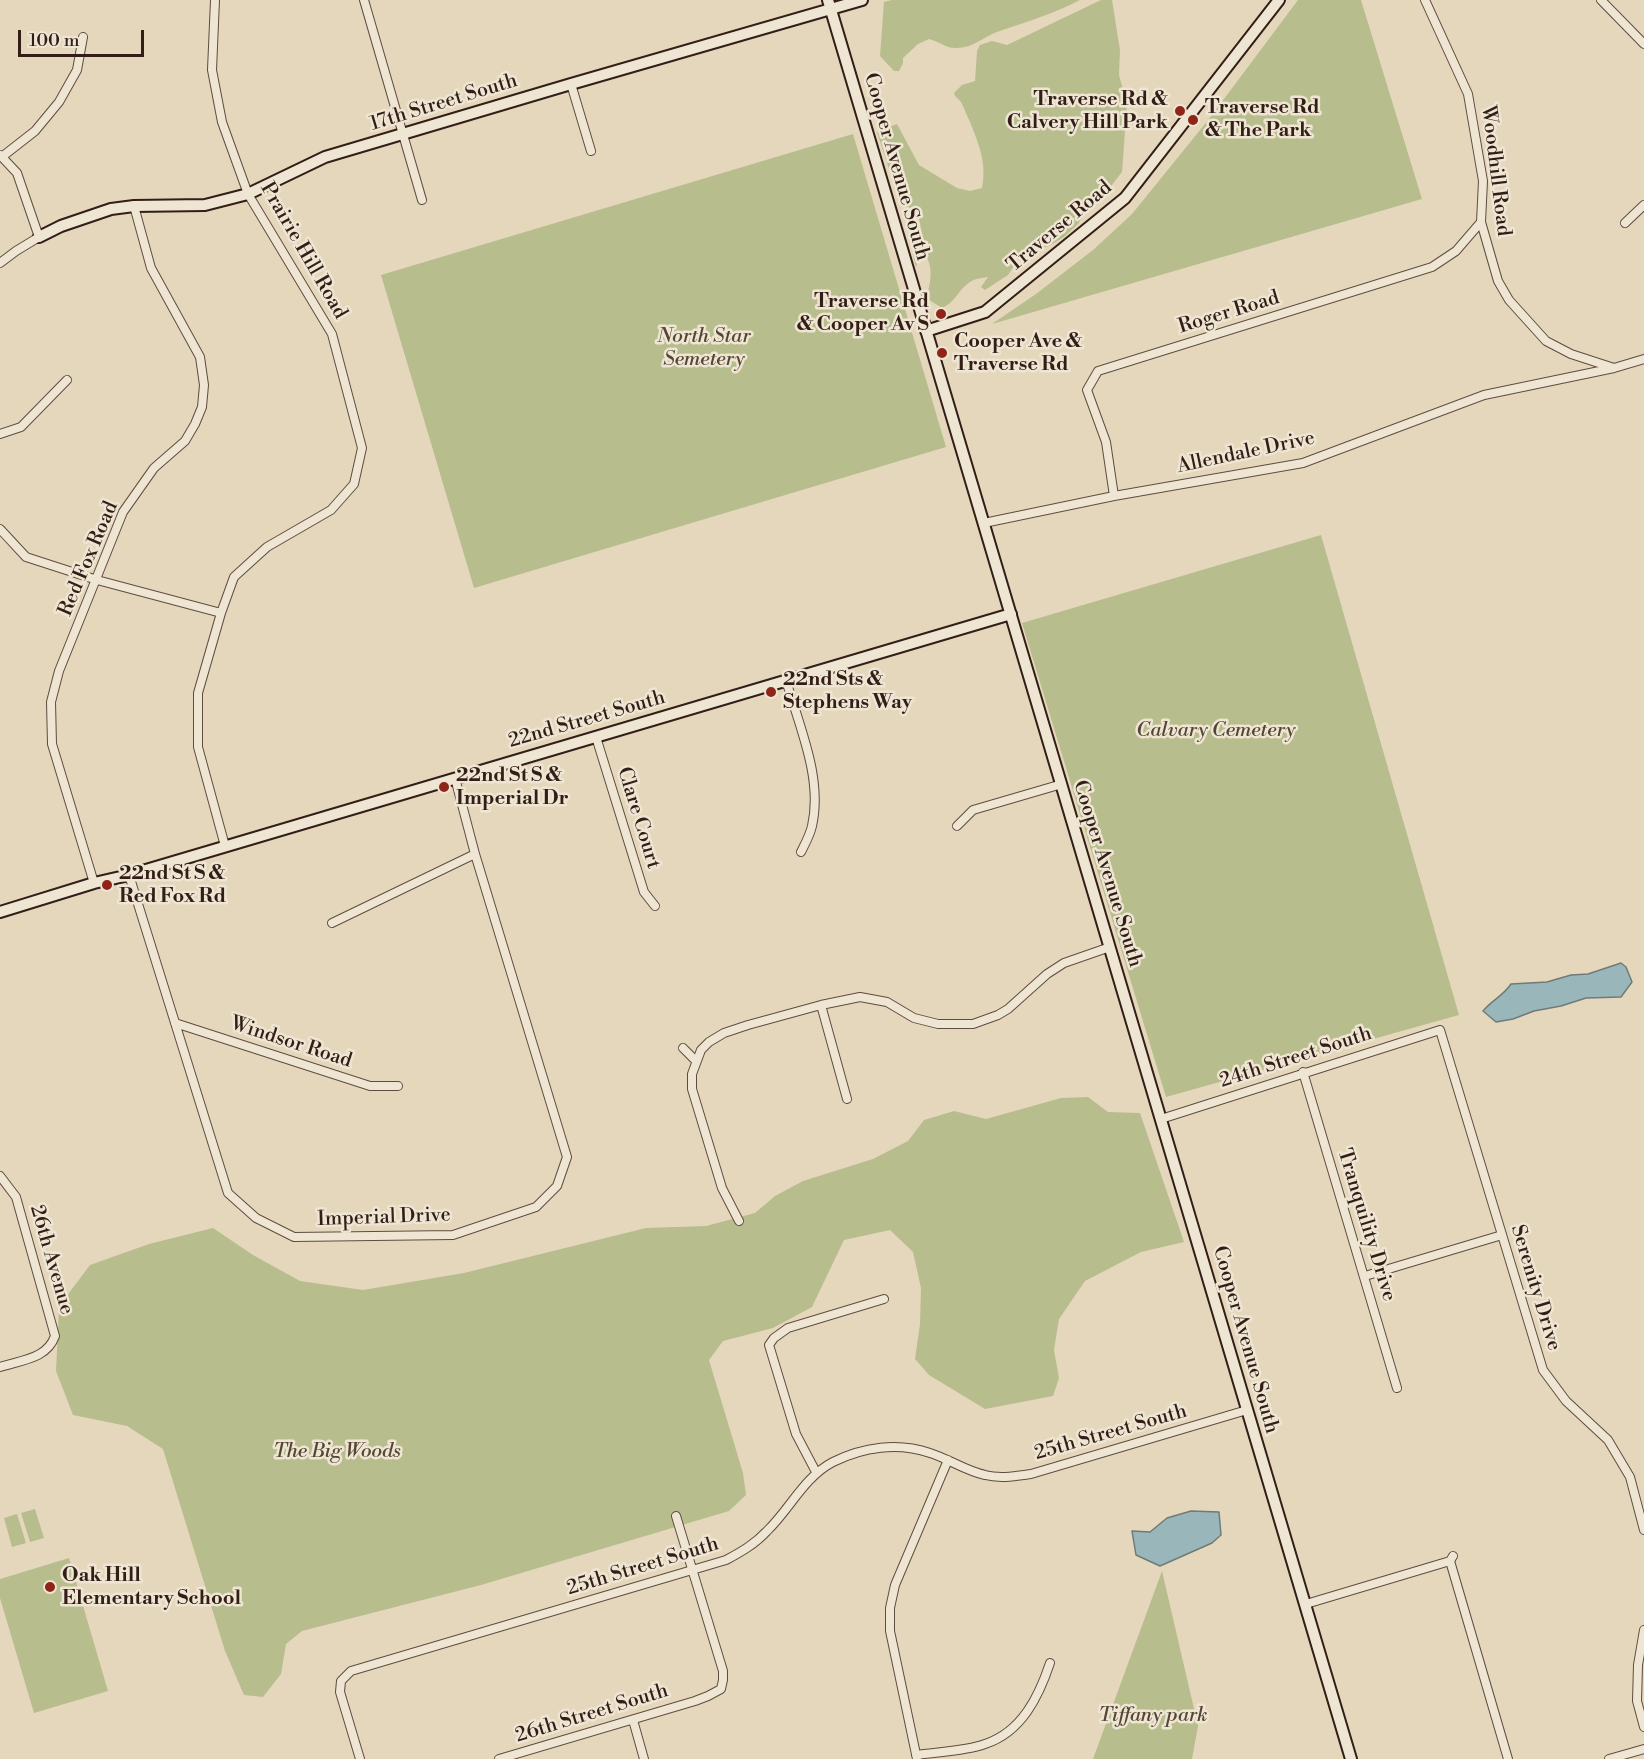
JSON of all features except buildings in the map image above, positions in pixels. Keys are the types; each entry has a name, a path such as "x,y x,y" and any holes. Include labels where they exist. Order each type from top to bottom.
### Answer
{"street":[{"name":"Prairie Hill Road","path":"214,0 212,70 222,122 248,194 332,334 362,448 354,484 331,510 267,547 234,577 221,613 198,693 198,747 225,846"},
{"path":"364,0 422,200"},
{"name":"17th Street South","path":"39,237 70,223 111,209 134,206 205,205 248,194 325,157 830,5 862,0"},
{"name":"Traverse Road","path":"926,331 985,312 1125,198 1279,0"},
{"name":"Woodhill Road","path":"1425,0 1468,94 1483,181 1481,222 1498,281 1509,300 1546,341 1571,354 1614,368"},
{"path":"1601,0 1644,44"},
{"name":"Cooper Avenue South","path":"830,5 1351,1759"},
{"path":"0,263 16,250 39,237 17,173 1,156 34,131 59,102 77,70 83,37"},
{"path":"571,84 591,151"},
{"path":"1625,223 1644,205"},
{"name":"Red Fox Road","path":"94,883 52,744 51,702 59,671 123,512 154,468 185,441 202,407 204,385 200,357 151,268 134,206"},
{"name":"Roger Road","path":"1114,496 1106,442 1088,390 1098,371 1432,267 1456,251 1481,222"},
{"path":"1614,368 1644,359"},
{"name":"Allendale Drive","path":"984,523 1114,496 1303,463 1484,395 1614,368"},
{"path":"0,434 21,427 67,380"},
{"path":"0,529 26,557 97,580 221,613"},
{"name":"22nd Street South","path":"0,912 1011,614"},
{"path":"786,681 812,768 814,796 812,826 801,852"},
{"name":"Clare Court","path":"596,737 644,892 655,906"},
{"name":"Imperial Drive","path":"129,874 228,1193 256,1218 294,1237 453,1235 536,1207 557,1186 567,1157 475,854 455,778"},
{"path":"957,826 972,810 1062,784"},
{"path":"332,923 475,854"},
{"path":"739,1221 722,1188 694,1098 692,1074 701,1050 710,1042 724,1033 821,1005 860,997 887,1002 914,1018 938,1024 973,1024 998,1015 1047,974 1064,963 1110,947"},
{"path":"821,1005 847,1099"},
{"name":"Windsor Road","path":"174,1023 370,1086 398,1086"},
{"name":"24th Street South","path":"1161,1119 1440,1030"},
{"name":"Serenity Drive","path":"1440,1030 1543,1370 1566,1401 1608,1440 1630,1476 1644,1530"},
{"path":"684,1048 696,1061"},
{"name":"Tranquility Drive","path":"1303,1072 1397,1388"},
{"name":"26th Avenue","path":"0,1176 16,1197 55,1336 51,1347 43,1354 0,1366"},
{"path":"1365,1276 1502,1235"},
{"path":"816,1472 796,1434 770,1345 774,1338 788,1328 884,1299"},
{"name":"25th Street South","path":"360,1759 340,1692 341,1681 351,1671 726,1560 757,1541 816,1472 845,1456 870,1449 896,1447 915,1449 932,1453 987,1476 1010,1478 1031,1474 1247,1410"},
{"path":"948,1460 895,1585 890,1608 891,1630 916,1757 986,1744 1008,1732 1025,1716 1035,1702 1050,1663"},
{"path":"676,1515 692,1570"},
{"path":"1306,1604 1451,1559 1508,1759"},
{"name":"26th Street South","path":"499,1759 695,1701 721,1689 723,1671 692,1570"},
{"path":"1644,1629 1638,1665 1636,1701 1644,1727"},
{"path":"633,1720 644,1759"},
{"path":"1609,1759 1644,1749"}],"green space":[{"path":"892,0 1080,0 1050,14 997,32 967,47 952,48 929,39 918,44 903,58 899,71 894,71 880,56 884,2"},
{"path":"1101,0 1112,0 1120,50 1119,75 1127,104 1122,172 1108,190 1090,205 1078,224 1064,237 1049,246 1023,252 1008,275 985,290 981,287 988,277 972,281 951,303 942,308 926,298 930,267 921,251 916,267 913,252 915,238 921,229 918,212 900,203 877,132 897,124 919,165 957,188 970,191 982,188 984,170 979,146 963,106 954,93 962,85 975,81 977,51 980,45 992,41 1007,45"},
{"path":"1298,0 1361,0 1422,199 992,324 1036,294 1093,250 1132,214 1209,119"},
{"name":"North Star Semetery","path":"853,134 946,447 474,588 381,275"},
{"name":"Calvary Cemetery","path":"1321,535 1459,1015 1166,1097 1022,623"},
{"name":"The Big Woods","path":"1088,1097 1108,1112 1140,1113 1184,1242 1141,1252 1085,1281 1059,1319 1054,1350 1059,1378 1053,1396 985,1409 929,1375 915,1359 920,1324 921,1288 913,1252 890,1230 844,1240 812,1307 773,1328 723,1341 709,1360 743,1473 746,1495 729,1511 481,1585 302,1631 286,1644 281,1674 263,1697 244,1695 225,1651 163,1449 127,1426 73,1415 56,1371 59,1309 69,1293 90,1265 149,1244 213,1228 253,1255 300,1281 363,1290 464,1273 646,1228 706,1226 755,1213 775,1196 803,1181 873,1159 908,1141 924,1120 954,1111 986,1119 1061,1098"},
{"path":"35,1509 44,1538 30,1542 21,1513"},
{"path":"17,1514 26,1543 12,1547 4,1518"},
{"path":"69,1558 108,1691 34,1713 0,1598 0,1579"},
{"name":"Tiffany park","path":"1162,1571 1198,1726 1192,1759 1093,1759"}],"water":[{"path":"1621,963 1626,967 1632,982 1621,997 1586,998 1496,1022 1483,1011 1511,984 1547,982 1571,975 1588,974"},
{"path":"1191,1511 1219,1512 1221,1535 1212,1543 1160,1566 1136,1555 1132,1531 1150,1532 1167,1518"}],"place":[{"name":"Traverse Rd & Calvery Hill Park","path":"1180,111"},
{"name":"Traverse Rd & The Park","path":"1193,120"},
{"name":"Traverse Rd & Cooper Av S","path":"941,314"},
{"name":"Cooper Ave & Traverse Rd","path":"942,353"},
{"name":"22nd Sts & Stephens Way","path":"771,692"},
{"name":"22nd St S & Imperial Dr","path":"444,787"},
{"name":"22nd St S & Red Fox Rd","path":"107,885"},
{"name":"Oak Hill Elementary School","path":"50,1587"}]}
